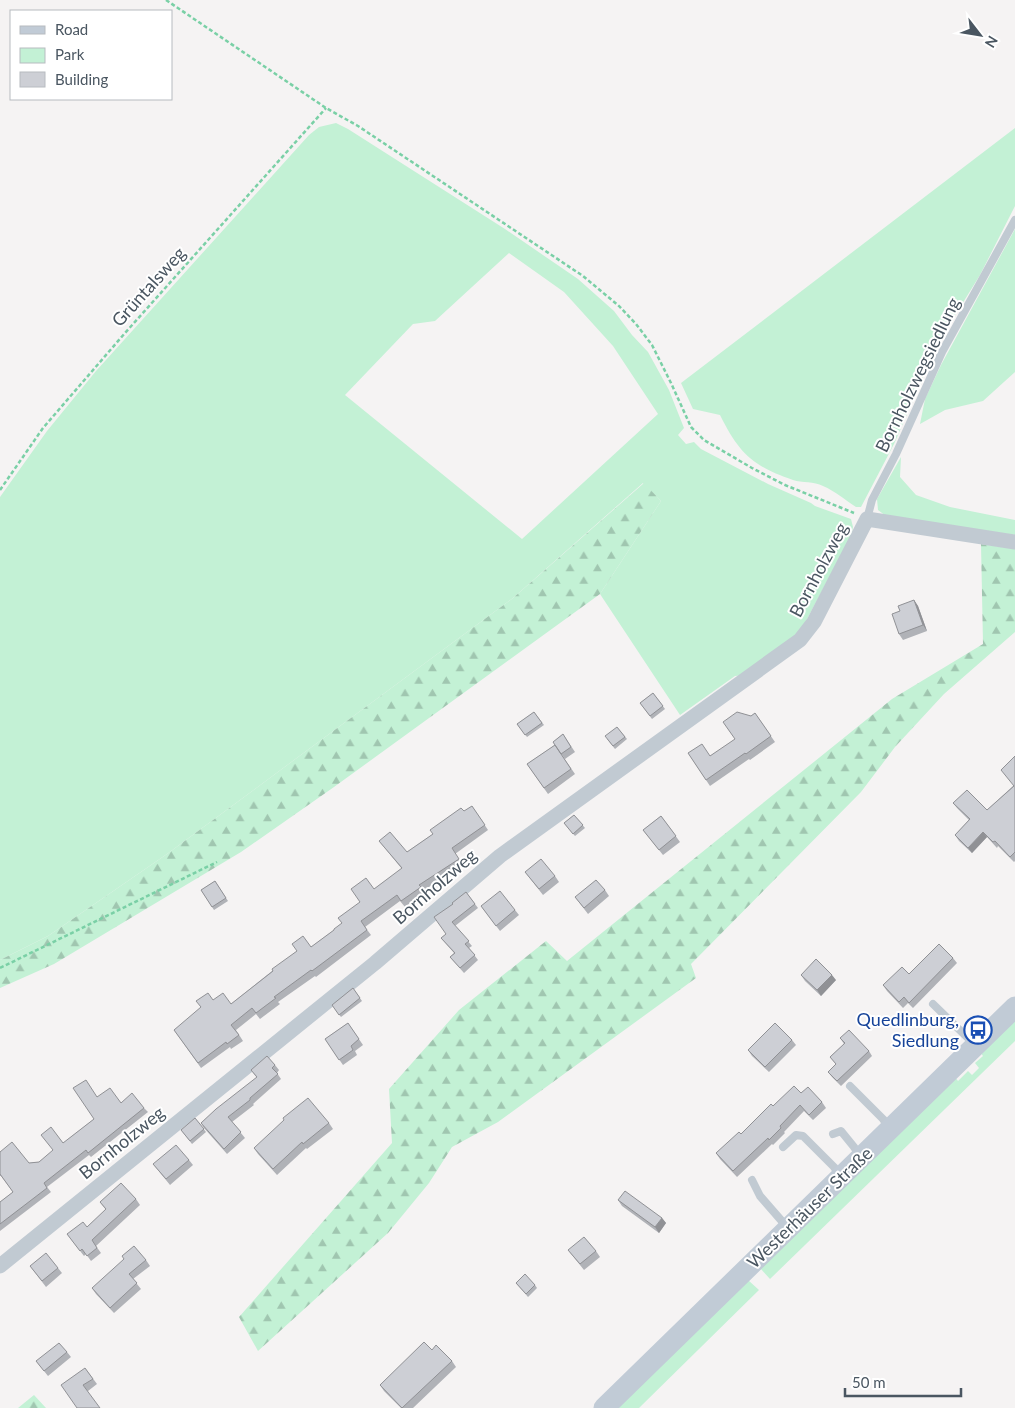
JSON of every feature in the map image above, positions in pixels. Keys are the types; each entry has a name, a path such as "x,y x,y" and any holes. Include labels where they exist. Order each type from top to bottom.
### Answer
{"main road":[{"name":"Westerhäuser Straße","path":"604,1408 1015,1007"}],"street":[{"path":"867,519 1015,542"},
{"name":"Bornholzweg","path":"0,1266 375,963 500,856 800,640 814,622 867,519"}],"lane":[{"name":"Bornholzwegsiedlung","path":"867,519 872,500 896,454 942,352 1015,220"},
{"path":"933,1004 975,1046"},
{"path":"850,1086 883,1119 890,1129"},
{"path":"833,1134 841,1131 861,1158"},
{"path":"783,1147 796,1135 803,1136 842,1176"},
{"path":"752,1180 760,1196 789,1228"}],"path":[{"path":"166,0 326,108 358,126 583,276 619,306 652,345 691,427 704,440 785,485 867,519"},
{"name":"Grüntalsweg","path":"0,490 43,428 125,332 326,108"},
{"path":"0,968 216,862"}],"green space":[{"path":"336,123 348,129 505,229 578,279 614,311 648,352 669,390 684,428 678,435 686,444 694,442 701,449 768,484 815,506 851,519 853,527 851,536 805,623 790,643 746,675 735,676 680,715 600,594 661,501 643,483 513,598 167,854 48,936 0,960 0,497 47,431 96,371 309,135 319,127","holes":["509,253 564,292 613,346 658,414 522,539 345,395 413,324 435,321"]},
{"path":"1015,128 1015,206 980,275 938,343 894,444 861,507 856,507 832,490 819,484 793,480 767,469 741,449 720,415 693,409 681,383"},
{"path":"1015,229 1015,372 983,401 945,410 920,424 925,399 941,365"},
{"path":"901,457 900,477 916,495 950,507 1015,520 1015,535 886,516 878,510 877,499"},
{"path":"644,483 661,501 600,594 241,852 54,964 0,988 0,960 48,936 167,854 513,598"},
{"path":"981,544 1015,549 1015,632 944,694 895,747 861,792 691,964 696,978 498,1122 452,1147 429,1183 388,1233 258,1351 239,1317 392,1143 389,1089 459,1010 546,941 567,961 892,699 983,644"},
{"path":"1015,1018 1015,1041 770,1279 760,1268 955,1077 958,1081 968,1071 972,1075 979,1068 975,1063 983,1056 980,1052"},
{"path":"748,1280 759,1290 639,1408 617,1408"},
{"path":"34,1395 46,1408 18,1408"}],"building":[{"path":"914,600 923,625 899,634 892,614 900,611 898,606"},
{"path":"653,693 663,706 650,716 640,703"},
{"path":"534,712 542,723 525,735 517,724"},
{"path":"737,712 751,716 755,713 771,736 706,780 688,753 702,744 710,756 735,739 723,722"},
{"path":"617,727 625,737 613,746 605,736"},
{"path":"563,734 571,747 561,754 553,742"},
{"path":"555,745 571,769 544,788 527,764"},
{"path":"1015,756 1015,852 1010,857 995,841 993,842 983,832 968,848 955,835 970,819 953,803 967,790 987,810 1014,786 1001,770"},
{"path":"472,806 485,825 452,848 459,859 419,885 421,887 401,901 397,895 361,921 367,930 274,997 276,998 256,1013 252,1008 231,1025 239,1035 227,1044 226,1042 198,1063 174,1030 201,1007 196,1001 208,993 213,1000 223,993 231,1004 273,971 272,969 297,951 292,944 303,936 311,947 334,930 342,923 338,918 360,902 351,889 366,878 374,889 402,868 379,841 390,832 407,852 433,834 430,830 461,808 464,811"},
{"path":"574,815 583,825 573,834 564,823"},
{"path":"661,816 676,836 659,850 643,830"},
{"path":"541,859 555,876 539,889 525,872"},
{"path":"596,880 605,890 584,908 575,897"},
{"path":"215,881 226,898 212,907 201,890"},
{"path":"500,891 515,910 496,926 481,906"},
{"path":"466,892 475,904 452,922 469,941 465,944 475,955 460,968 450,957 455,953 441,938 446,934 434,917"},
{"path":"939,944 953,958 909,1003 904,997 899,1002 883,985 902,967 909,974"},
{"path":"816,959 832,975 817,990 801,975"},
{"path":"353,988 360,998 339,1015 332,1005"},
{"path":"348,1023 359,1039 351,1046 353,1050 339,1060 325,1039"},
{"path":"775,1023 792,1040 765,1067 748,1050"},
{"path":"849,1030 869,1051 837,1081 828,1072 836,1064 830,1057 845,1043 840,1038"},
{"path":"267,1056 275,1065 272,1068 278,1074 228,1117 241,1132 224,1149 201,1123 257,1077 251,1070"},
{"path":"86,1080 97,1097 110,1088 121,1103 132,1093 144,1108 88,1153 86,1150 44,1183 47,1188 0,1224 0,1202 13,1192 0,1174 0,1152 12,1142 29,1163 39,1162 53,1150 41,1135 51,1127 63,1143 94,1119 73,1088"},
{"path":"794,1086 801,1093 808,1087 822,1102 809,1115 800,1105 769,1140 768,1138 733,1171 716,1153 739,1132 741,1134 771,1104 773,1106"},
{"path":"308,1098 329,1123 303,1144 302,1142 273,1169 254,1148 284,1120 283,1118"},
{"path":"195,1118 204,1129 190,1141 181,1130"},
{"path":"176,1145 189,1160 166,1179 153,1164"},
{"path":"121,1183 136,1199 92,1240 97,1248 87,1256 82,1249 80,1251 67,1234 83,1222 87,1227 106,1209 100,1202"},
{"path":"625,1191 662,1218 655,1227 618,1200"},
{"path":"584,1237 596,1251 580,1264 568,1250"},
{"path":"134,1246 146,1260 129,1274 137,1283 110,1308 92,1288 124,1259 122,1256"},
{"path":"46,1253 58,1268 42,1281 30,1266"},
{"path":"525,1274 535,1285 526,1294 516,1283"},
{"path":"424,1342 432,1350 436,1345 452,1361 402,1408 380,1385"},
{"path":"59,1343 67,1352 44,1371 36,1361"},
{"path":"85,1368 93,1379 83,1385 100,1408 77,1408 61,1385"}],"place":[{"name":"Quedlinburg, Siedlung","path":"978,1030"}]}
